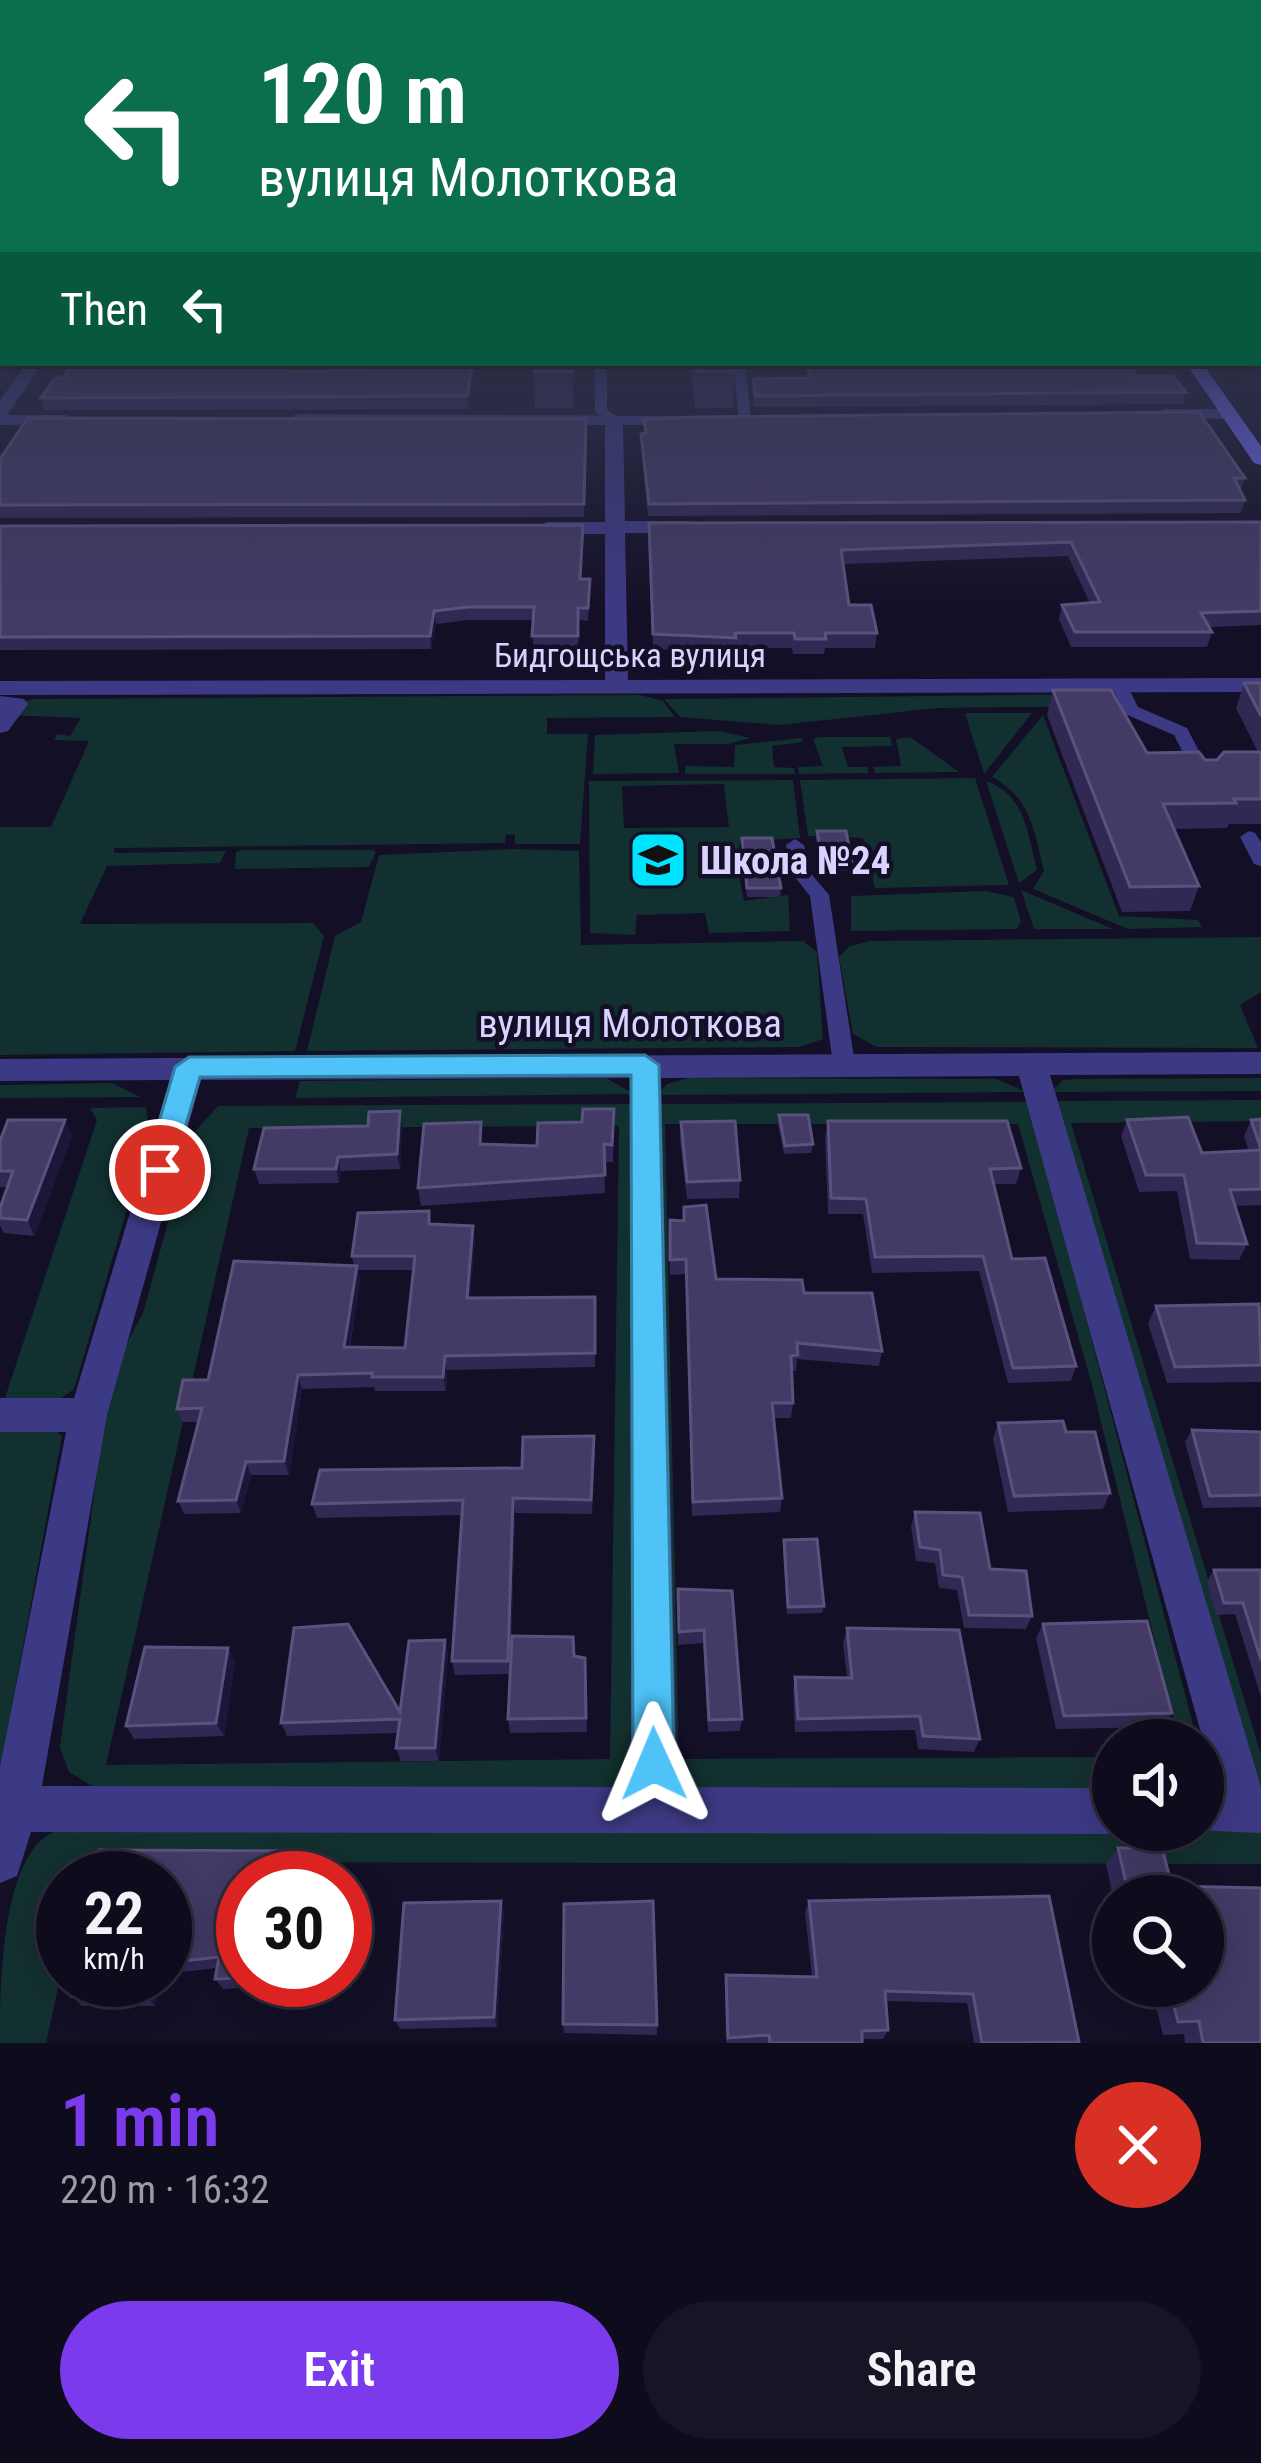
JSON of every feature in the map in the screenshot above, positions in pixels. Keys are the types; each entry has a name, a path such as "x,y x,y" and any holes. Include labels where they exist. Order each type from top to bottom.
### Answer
{"main road":[{"path":"1236,422 1261,459"}],"street":[{"path":"614,422 617,688"},
{"path":"519,528 710,527"},
{"name":"Бидгощська вулиця","path":"4,703 617,688 1261,686"},
{"name":"вулиця Молоткова","path":"0,1070 1261,1063"},
{"path":"1031,1064 1236,1810"},
{"path":"645,1065 654,1812"},
{"path":"0,1859 88,1415 189,1067"},
{"path":"0,1415 88,1415"},
{"path":"8,1808 1092,1811"}],"lane":[{"path":"1120,686 1131,710 1181,732 1202,776"},
{"path":"1249,837 1261,860"},
{"path":"795,844 799,872 819,896 844,1064"}],"green space":[{"path":"1113,694 1119,706 937,708 780,725 680,717 664,699"},
{"path":"640,695 663,701 675,717 547,718 547,734 588,734 580,844 515,844 515,835 506,834 505,843 114,848 114,853 226,851 220,863 107,866 80,924 313,923 324,936 295,1051 0,1055 0,827 51,827 89,741 54,740 57,734 70,736 81,718 6,715 14,705 32,699"},
{"path":"965,713 1032,713 984,774"},
{"path":"1043,715 1119,916 1198,920 1202,927 1128,929 1033,889 1044,871 1033,829 1023,805 992,777"},
{"path":"719,731 750,738 728,744 674,744 679,773 593,774 595,735"},
{"path":"890,737 892,746 842,747 848,767 867,767 869,773 799,774 798,767 823,766 813,739"},
{"path":"910,737 959,772 875,773 873,767 901,766 896,739"},
{"path":"801,738 803,742 772,746 774,767 794,768 795,774 685,774 685,766 734,767 735,745"},
{"path":"975,778 1009,885 875,888 863,838 808,836 800,780"},
{"path":"793,780 800,838 741,842 736,854 715,849 717,862 737,863 744,901 788,895 790,931 709,933 705,913 637,915 635,935 590,933 589,781","holes":["724,784 729,827 624,828 622,786"]},
{"path":"986,781 1009,796 1027,829 1037,870 1019,883"},
{"path":"579,851 581,945 803,941 817,952 823,1039 799,1047 307,1051 335,936 361,922 379,855"},
{"path":"236,852 376,852 369,867 235,869"},
{"path":"1021,890 1113,929 1034,929"},
{"path":"985,891 1014,897 1021,922 1017,929 851,931 851,896"},
{"path":"1261,937 1261,992 1240,1005 1258,1048 877,1047 853,1034 839,957 850,946 870,941"},
{"path":"606,1078 634,1094 295,1098 300,1081"},
{"path":"688,1078 997,1079 1026,1092 657,1095 667,1084"},
{"path":"1261,1078 1261,1091 1051,1092 1063,1080"},
{"path":"112,1083 140,1097 0,1098 0,1085"},
{"path":"1261,1100 1261,1121 1071,1123 1261,1755 1261,1789 1052,1101"},
{"path":"1029,1102 1191,1719 1174,1719 1092,1385 1018,1124 665,1124 679,1759 1092,1757 1092,1789 688,1787 672,1776 655,1104"},
{"path":"634,1104 636,1765 627,1784 607,1795 94,1787 69,1772 60,1747 102,1435 120,1356 143,1313 192,1135 218,1106","holes":["619,1126 610,1759 106,1765 249,1128"]},
{"path":"146,1107 149,1135 74,1389 60,1399 2,1407 97,1120 90,1108"},
{"path":"0,1427 51,1427 62,1436 0,1770"},
{"path":"70,1828 1092,1830 1092,1851 1224,1851 1224,1830 1261,1830 1261,1864 372,1862 372,1851 216,1851 216,1862 192,1862 192,1851 36,1851 36,2007 54,2007 46,2043 0,2043 3,1959 14,1893 38,1844"}],"building":[{"path":"25,422 586,422 584,504 0,505 0,459"},
{"path":"644,422 1206,422 1245,478 1234,478 1245,500 649,504 641,434 646,433"},
{"path":"1261,522 1261,611 1201,613 1212,632 1075,632 1062,605 1100,602 1071,542 841,550 849,605 871,605 877,633 825,633 826,639 795,639 794,633 735,633 736,638 653,634 649,523"},
{"path":"583,525 580,579 590,579 588,608 578,608 578,636 532,636 534,607 468,607 434,611 430,636 0,637 0,526"},
{"path":"1244,683 1261,683 1261,716"},
{"path":"1053,690 1111,690 1147,753 1199,752 1205,760 1217,760 1224,752 1261,752 1261,799 1163,804 1199,886 1130,887"},
{"path":"817,831 846,831 852,862 823,863"},
{"path":"742,838 772,838 781,888 747,888"},
{"path":"583,1109 614,1109 612,1145 604,1144 605,1175 418,1188 424,1124 481,1122 480,1144 537,1146 538,1123 582,1122"},
{"path":"400,1111 397,1154 338,1157 336,1169 254,1169 264,1128 368,1126 369,1112"},
{"path":"779,1115 808,1115 813,1144 785,1146"},
{"path":"1188,1117 1202,1153 1261,1150 1261,1189 1230,1190 1247,1244 1197,1243 1184,1175 1146,1175 1127,1120"},
{"path":"1261,1119 1261,1149 1251,1120"},
{"path":"8,1120 65,1120 27,1220 0,1218 13,1171 0,1171 0,1141"},
{"path":"735,1121 740,1180 687,1182 681,1122"},
{"path":"828,1121 1007,1121 1021,1168 990,1169 1012,1259 1045,1258 1076,1366 1013,1368 983,1256 875,1257 866,1199 831,1198"},
{"path":"706,1205 716,1279 802,1280 804,1293 872,1293 882,1351 797,1343 798,1355 791,1356 793,1403 772,1403 782,1498 693,1502 686,1259 670,1260 670,1220 684,1221 684,1207"},
{"path":"429,1211 429,1224 473,1226 467,1298 595,1297 595,1353 445,1356 443,1377 298,1375 284,1461 246,1462 236,1500 178,1501 202,1408 177,1409 183,1380 208,1380 234,1261 357,1266 344,1347 405,1348 415,1256 352,1256 358,1213"},
{"path":"1259,1304 1261,1365 1175,1367 1156,1306"},
{"path":"1063,1421 1066,1432 1095,1432 1110,1493 1014,1496 998,1423"},
{"path":"1192,1430 1261,1432 1261,1495 1210,1496"},
{"path":"594,1436 591,1500 513,1498 508,1661 452,1661 463,1500 312,1504 320,1470 522,1468 523,1437"},
{"path":"915,1512 980,1513 990,1569 1026,1571 1032,1616 969,1615 962,1577 943,1575 940,1550 920,1547"},
{"path":"817,1539 824,1606 788,1607 784,1540"},
{"path":"1214,1570 1261,1570 1261,1660 1243,1603 1224,1603"},
{"path":"678,1589 732,1591 742,1719 709,1720 704,1630 679,1632"},
{"path":"1147,1621 1172,1713 1064,1716 1043,1624"},
{"path":"348,1624 400,1712 409,1641 445,1640 435,1748 396,1748 400,1719 281,1723 294,1628"},
{"path":"847,1628 959,1630 980,1739 923,1736 920,1716 798,1719 795,1677 852,1678"},
{"path":"512,1636 573,1637 574,1656 585,1658 586,1718 508,1719"},
{"path":"145,1647 228,1648 216,1723 126,1726"},
{"path":"99,1850 298,1851 216,1851 216,1957 192,1960 192,1851"},
{"path":"1119,1851 1163,1851 1169,1875 1124,1875"},
{"path":"1224,1887 1261,1888 1261,2043 1203,2043 1199,2021 1178,2022 1174,2007 1224,2007"},
{"path":"1049,1896 1079,2042 982,2043 973,1994 885,1991 888,2030 862,2031 862,2043 770,2043 769,2035 728,2038 726,1975 817,1977 809,1901"},
{"path":"501,1901 494,2017 395,2020 404,1903"},
{"path":"653,1901 657,2025 563,2024 564,1904"}],"place":[{"name":"Школа №24","path":"658,860"}],"route":[{"path":"160,1170 189,1067 645,1065 654,1764"}]}
